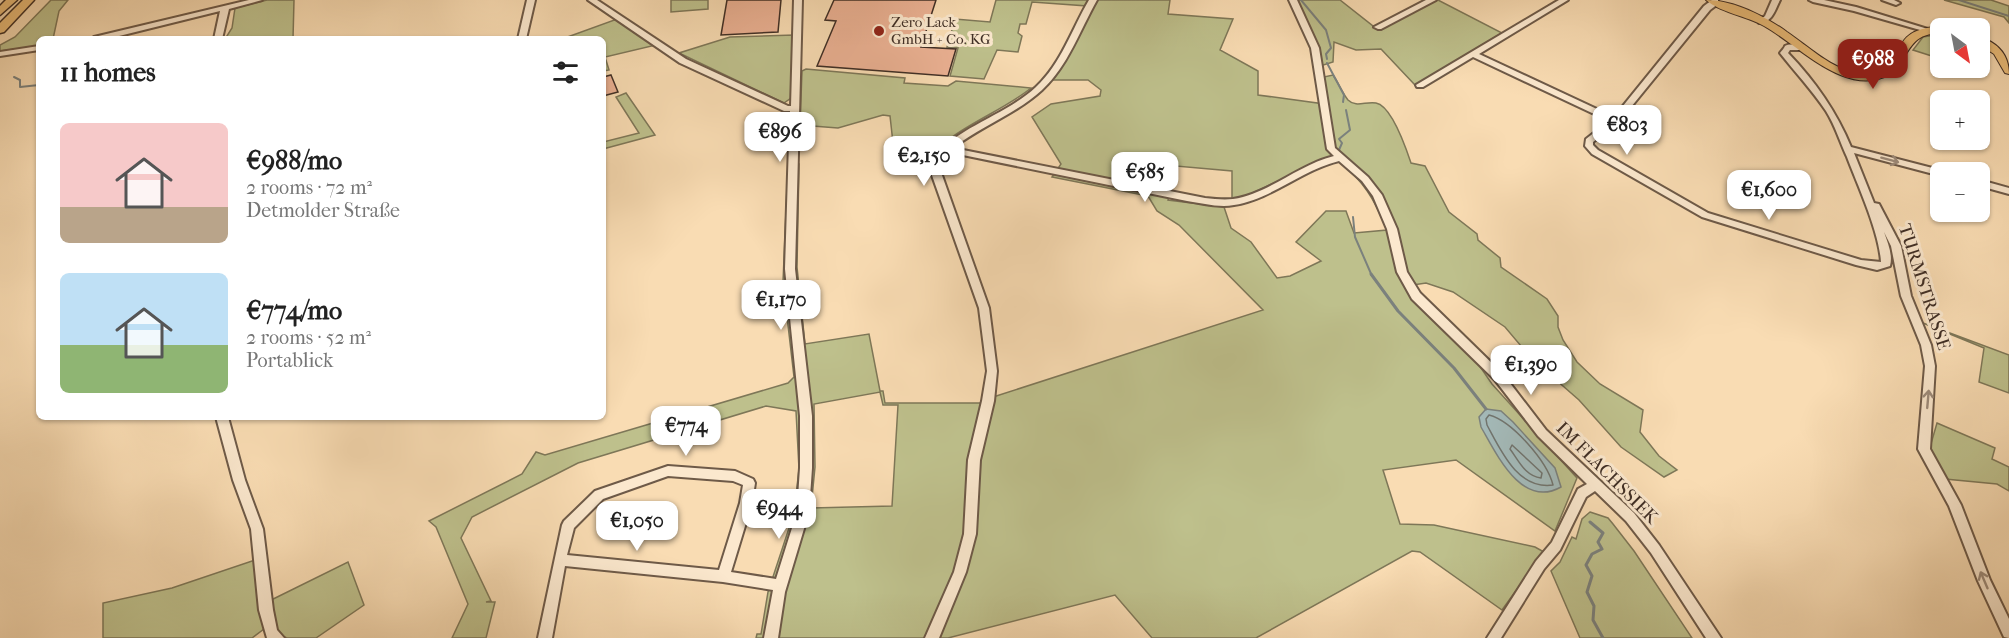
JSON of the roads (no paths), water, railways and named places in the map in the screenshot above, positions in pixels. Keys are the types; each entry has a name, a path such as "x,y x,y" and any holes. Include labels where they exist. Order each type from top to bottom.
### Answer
{"highway":[{"path":"0,12 12,0"},
{"path":"0,30 29,0"}],"main road":[{"path":"1713,1 1762,21 1801,48 1843,71 1873,76 1888,71 1911,37 1927,30"},
{"path":"1990,47 1998,52 2009,71"}],"street":[{"path":"109,36 258,0"},
{"path":"523,36 531,0"},
{"path":"591,0 683,61 787,109 795,108"},
{"path":"771,638 780,586 803,512 807,444 790,269 798,0"},
{"path":"932,638 960,572 970,534 974,460 988,401 992,371 984,308 934,174 934,160 946,149 1003,116 1042,86 1065,55 1093,0"},
{"path":"946,149 1187,198 1227,203 1246,198 1324,160 1338,158 1331,149 1314,42 1293,0"},
{"path":"1378,27 1432,0"},
{"path":"1420,85 1564,0"},
{"path":"1762,21 1768,17 1776,0"},
{"path":"1813,0 1857,4 1927,30"},
{"path":"1886,0 1896,3"},
{"path":"1473,54 1615,121 1713,1"},
{"path":"219,36 225,8"},
{"path":"0,54 36,48"},
{"name":"TURMSTRASSE","path":"1615,121 1589,141 1589,146 1595,152 1696,211 1837,256 1877,266 1886,264 1888,261 1875,219 1848,149 1815,88 1784,52 1788,48 1801,48"},
{"path":"1848,149 1930,170"},
{"name":"IM FLACHSSIEK","path":"1338,158 1365,179 1377,195 1392,229 1402,272 1416,296 1499,377 1542,433 1630,517 1655,549 1714,638"},
{"path":"1990,186 2009,191"},
{"name":"TURMSTRASSE","path":"1863,191 1875,204 1896,246 1906,296 1926,345 1930,366 1924,449 1955,505 1984,581 2009,633"},
{"path":"223,420 239,480 257,529 266,610 271,633 277,638"},
{"path":"545,638 568,525 599,495 668,471 735,476 749,483 723,576"},
{"path":"1494,638 1540,565 1556,546 1582,494 1595,485"},
{"path":"560,560 723,576 780,586"}],"water":[{"path":"1486,409 1501,411 1513,422 1555,468 1561,487 1547,492 1534,491 1512,476 1481,427 1479,417"}],"waterway":[{"path":"1301,0 1326,30 1331,48 1326,54 1327,59"},
{"path":"1959,0 2009,16"},
{"path":"1327,63 1344,95 1343,102"},
{"path":"14,77 20,80 20,87 36,85"},
{"path":"1339,150 1342,143 1339,139 1350,130 1346,110"},
{"path":"1353,217 1355,237 1371,274"},
{"path":"1371,274 1398,311 1454,368 1486,409"},
{"path":"1590,522 1603,533 1598,542 1602,549 1592,554 1586,565 1592,576 1587,592 1594,606 1593,620 1603,638"}],"place":[{"name":"Zero Lack GmbH + Co. KG","path":"879,31"}]}
